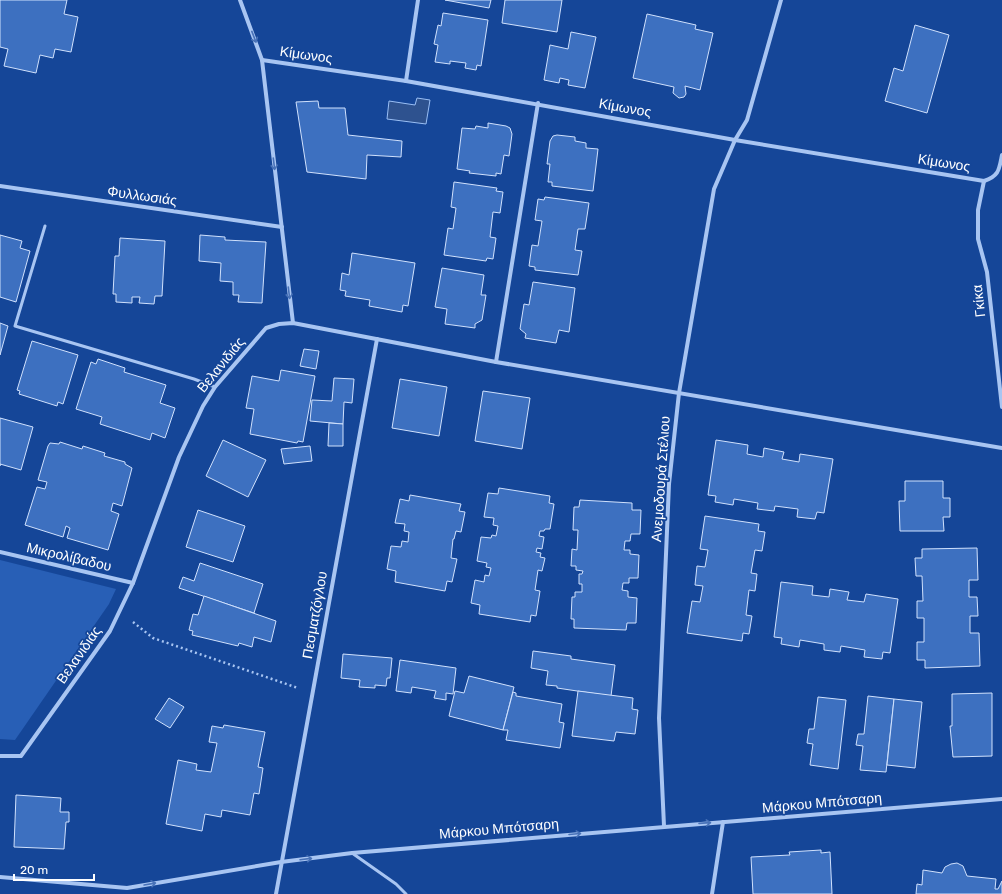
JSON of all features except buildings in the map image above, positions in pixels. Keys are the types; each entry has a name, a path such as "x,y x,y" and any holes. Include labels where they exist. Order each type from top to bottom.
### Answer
{"street":[{"path":"240,0 262,60 293,323"},
{"path":"406,81 418,0"},
{"name":"Ανεμοδουρά Στέλιου","path":"664,826 659,718 669,484 679,393 714,189 735,140 747,120 781,0"},
{"name":"Κίμωνος","path":"262,60 406,81 538,103 735,140 984,181"},
{"path":"496,362 538,103"},
{"path":"984,181 993,178 999,170 1002,155"},
{"name":"Γκίκα","path":"984,181 978,210 978,238 987,272 1002,407"},
{"name":"Φυλλωσιάς","path":"0,186 282,227"},
{"name":"Βελανιδιάς","path":"0,756 21,756 110,631 133,583 179,457 203,406 215,387 266,328 279,324 293,323 496,362 1002,448"},
{"name":"Πεσματζόγλου","path":"276,894 377,339"},
{"name":"Μικρολίβαδου","path":"0,552 133,583"},
{"name":"Μάρκου Μπότσαρη","path":"0,877 127,888 281,862 352,853 1002,799"},
{"path":"712,894 723,822"},
{"path":"125,894 127,888"}],"lane":[{"path":"45,226 15,326 194,379 215,387"},
{"path":"352,853 396,884 406,894"}],"path":[{"path":"120,611 153,638 285,685 312,692"}],"shaded area":[{"path":"417,98 430,100 426,124 387,119 389,101 415,105"},
{"path":"0,560 116,589 109,604 15,740 0,739"}]}
